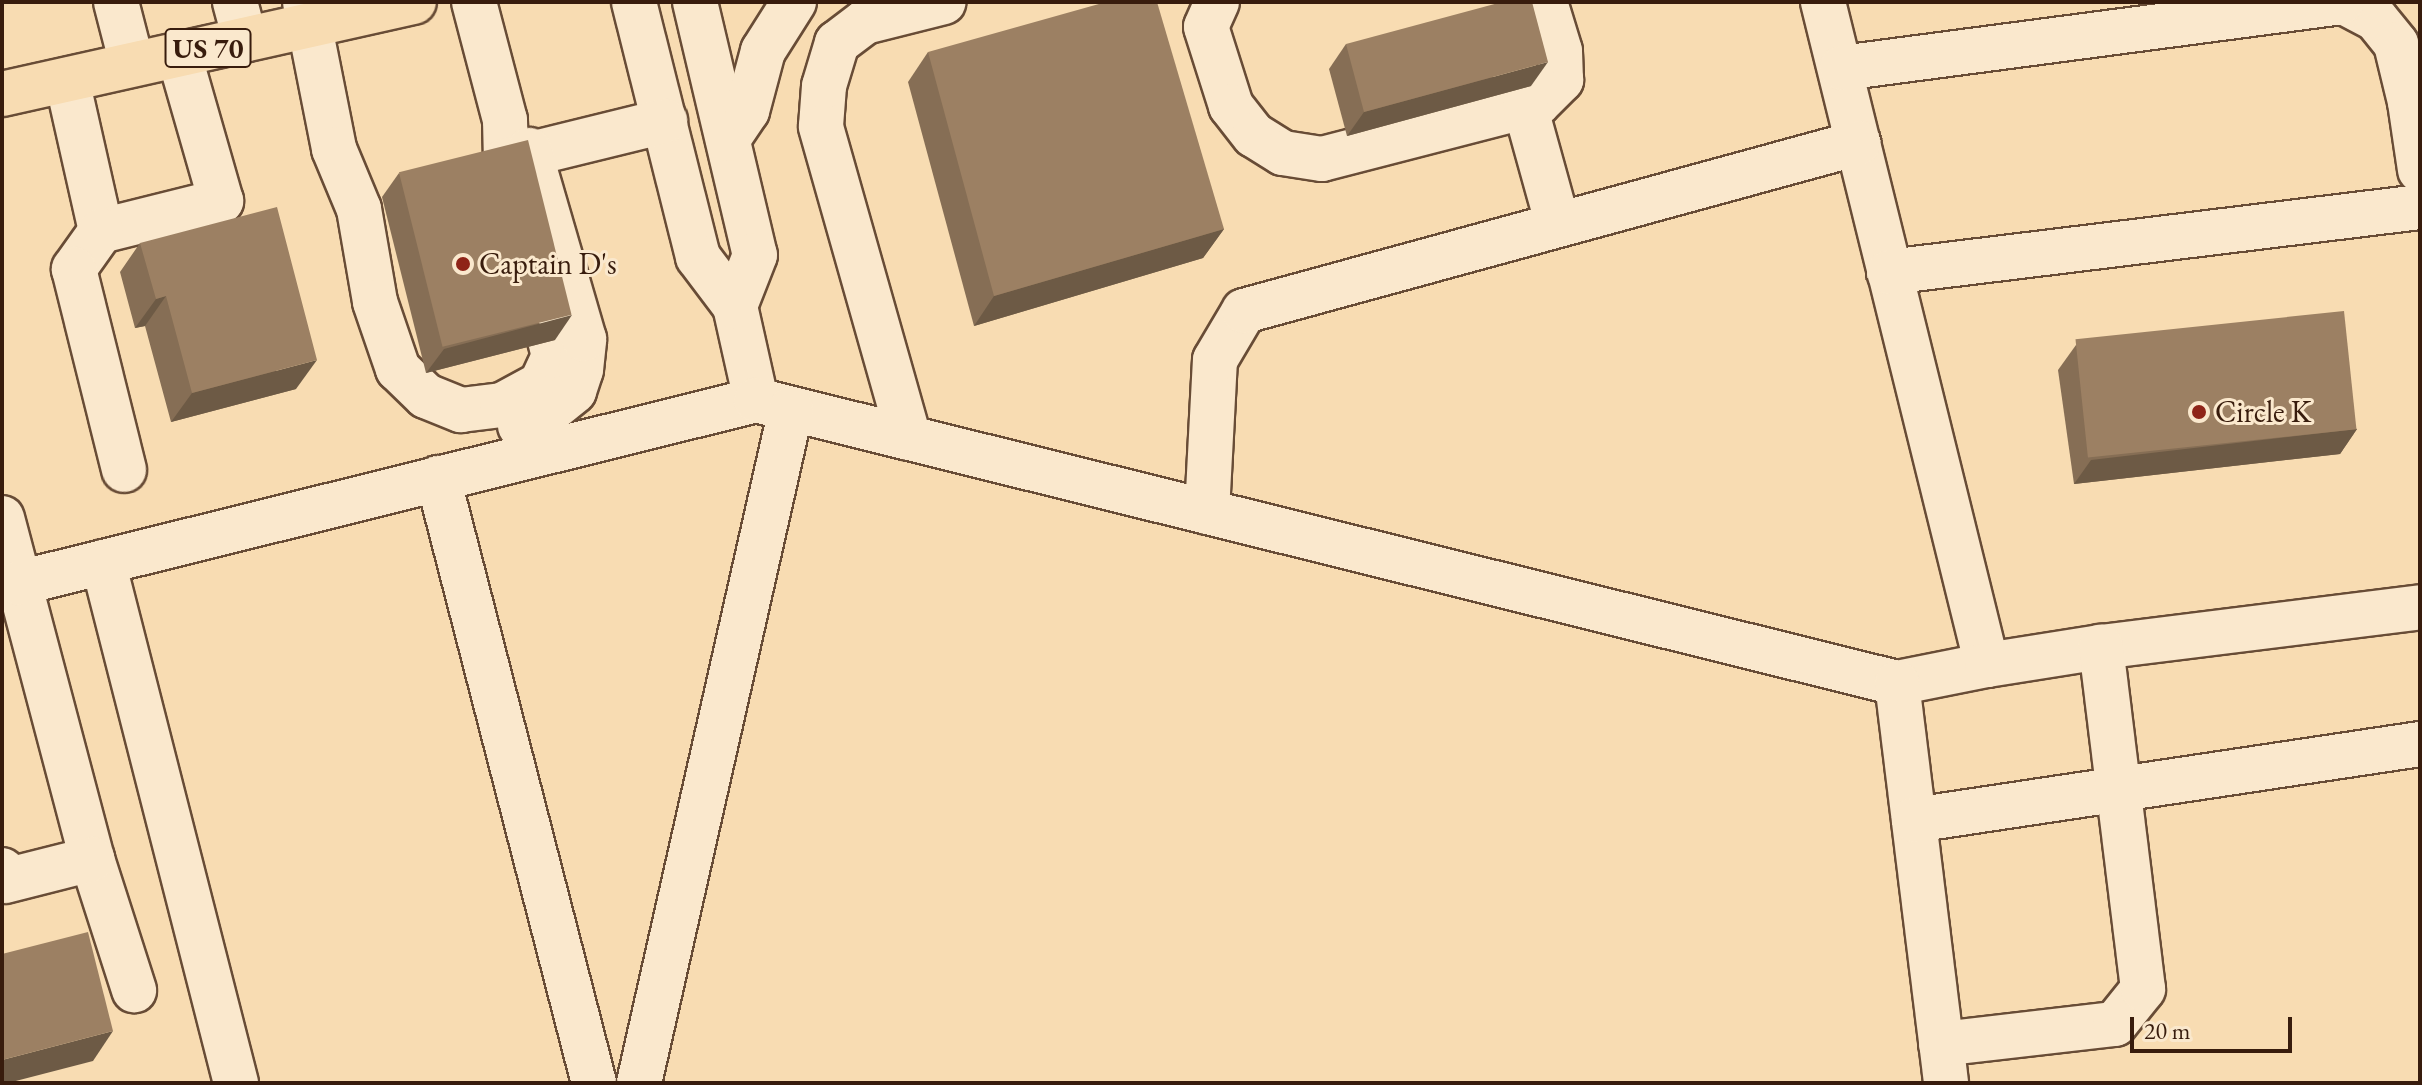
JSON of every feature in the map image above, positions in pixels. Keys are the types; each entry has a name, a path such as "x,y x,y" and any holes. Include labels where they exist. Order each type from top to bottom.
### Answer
{"main road":[{"name":"US 70","path":"2,94 179,55 240,21 414,2"}],"lane":[{"path":"116,2 132,64"},
{"path":"308,14 334,149 359,209 375,302 398,369 426,396 461,410 502,405 541,384 554,356 514,144 474,2"},
{"path":"634,2 698,257 735,306 774,405 639,1083"},
{"path":"695,2 755,255 735,306"},
{"path":"728,139 747,111 763,51 794,2"},
{"path":"1211,14 1231,106 1254,135 1283,153 1322,159 1538,103 1561,80 1560,51 1545,2"},
{"path":"1823,2 1842,68 1889,272 1987,665"},
{"path":"1842,68 2343,2 2376,19 2396,44 2410,102 2420,170"},
{"path":"909,438 821,126 824,86 837,43 865,22 936,3"},
{"path":"124,470 74,269 101,231 221,201 179,55"},
{"path":"67,80 101,231"},
{"path":"1525,106 1558,225"},
{"path":"514,144 665,121"},
{"path":"1207,512 1215,360 1244,311 1858,143"},
{"path":"1889,272 2420,207"},
{"path":"19,583 438,478 774,405 1897,683 2101,647 2420,607"},
{"path":"438,478 594,1083"},
{"path":"2,518 92,859 134,990"},
{"path":"103,562 236,1083"},
{"path":"1897,683 1943,1063 2115,1024 2143,989 2101,647"},
{"path":"1914,820 2420,744"},
{"path":"2,870 5,881 92,859"}],"building":[{"path":"1106,2 1157,2 1224,229 994,296 928,52"},
{"path":"1502,2 1532,2 1548,62 1364,112 1346,44"},
{"path":"528,140 572,315 442,347 399,172"},
{"path":"277,207 317,360 192,393 166,296 156,299 140,243"},
{"name":"Circle K","path":"2344,311 2356,429 2088,458 2075,339"},
{"path":"88,932 113,1031 2,1060 2,954"}],"place":[{"name":"Captain D's","path":"463,264"},
{"name":"Circle K","path":"2199,412"}]}
